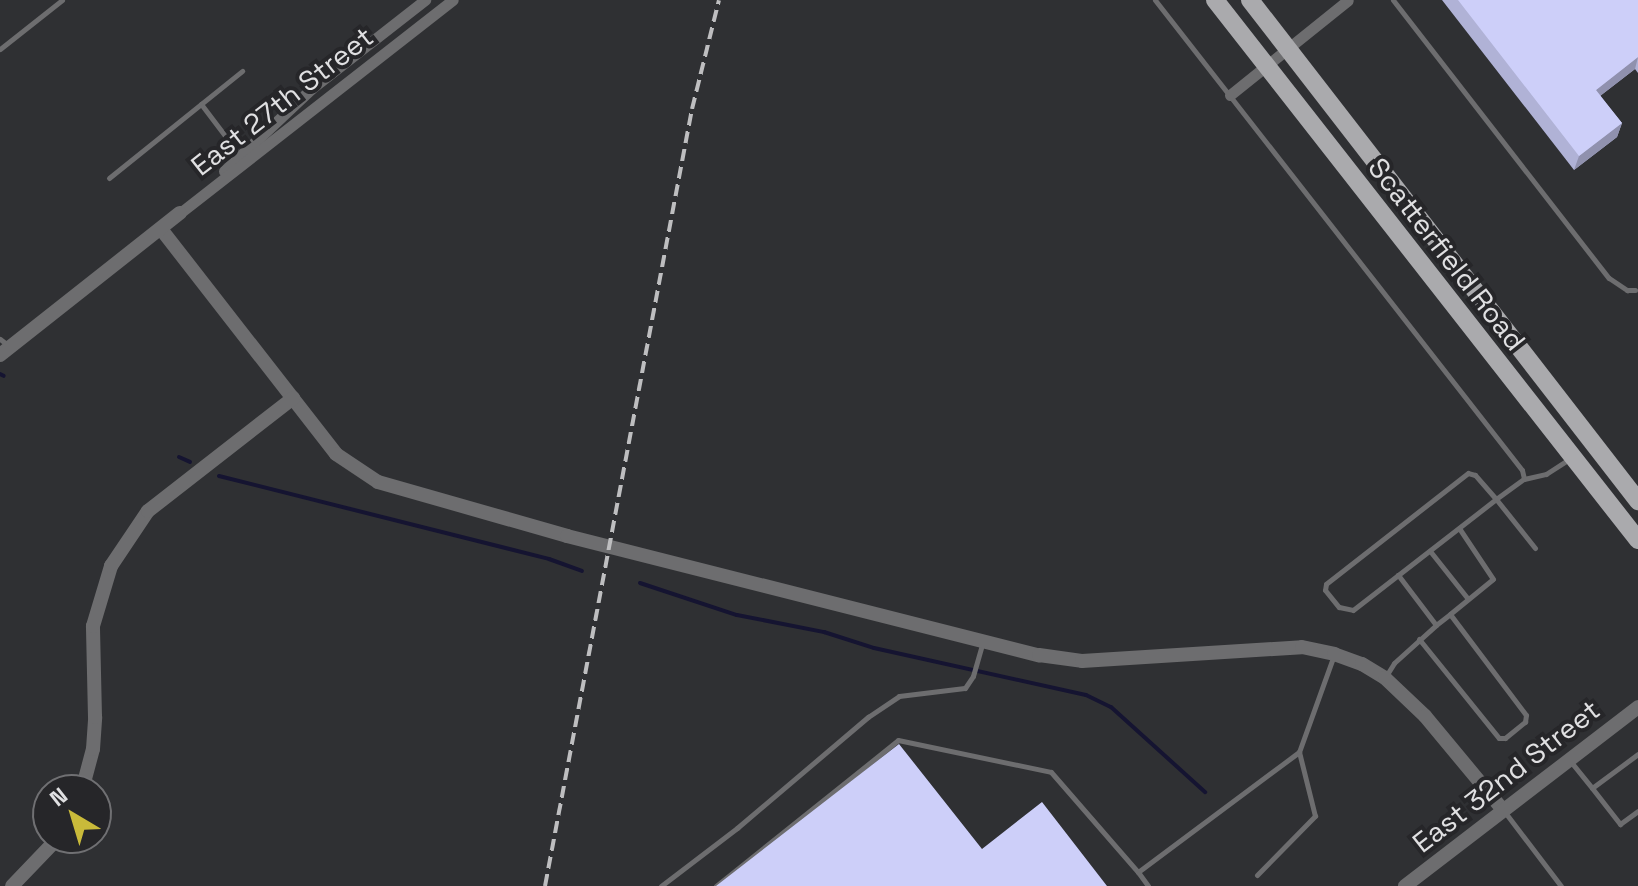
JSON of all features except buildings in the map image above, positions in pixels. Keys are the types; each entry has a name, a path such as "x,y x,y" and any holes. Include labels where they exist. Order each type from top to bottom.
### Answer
{"main road":[{"name":"Scatterfield Road","path":"1215,0 1638,540"},
{"name":"Scatterfield Road","path":"1250,0 1638,501"}],"street":[{"name":"East 27th Street","path":"180,213 311,89 425,0"},
{"name":"East 27th Street","path":"3,347 161,229 453,0"},
{"path":"1230,95 1348,0"},
{"path":"161,229 336,454 378,482 567,536 1039,655 1082,661 1302,647 1334,654 1362,664 1385,678 1425,716 1503,810"},
{"path":"86,774 93,749 95,717 93,626 111,566 148,511 293,398"},
{"name":"East 32nd Street","path":"1405,886 1638,707"},
{"path":"12,886 43,854"}],"lane":[{"path":"0,49 62,0"},
{"path":"425,0 435,14"},
{"path":"1155,0 1513,457 1524,479"},
{"path":"1393,0 1609,278 1627,290 1635,290"},
{"path":"109,178 242,71"},
{"path":"201,104 241,156"},
{"path":"1535,548 1496,499 1475,475 1468,473 1326,584 1325,590 1339,607 1353,610 1496,499 1524,479 1546,474 1573,457"},
{"path":"1385,678 1394,663 1419,639 1493,579 1459,528"},
{"path":"1430,551 1468,599"},
{"path":"1398,575 1436,625"},
{"path":"1419,639 1499,738 1505,738 1525,722 1526,715 1450,614"},
{"path":"661,886 899,696 961,690 973,676 983,641"},
{"path":"1138,872 1299,752 1334,654"},
{"path":"716,886 898,740 1051,772 1148,886"},
{"path":"1257,875 1315,816 1299,752"},
{"path":"1592,788 1638,754"},
{"path":"1570,760 1620,824 1638,811"},
{"path":"1503,810 1561,886"}],"waterway":[{"path":"0,374 4,376"},
{"path":"179,457 190,462"},
{"path":"219,476 549,559 582,571"},
{"path":"640,583 737,615 824,632 874,648 1086,695 1111,707 1205,792"}],"railway":[{"path":"545,886 692,109 719,0"}]}
